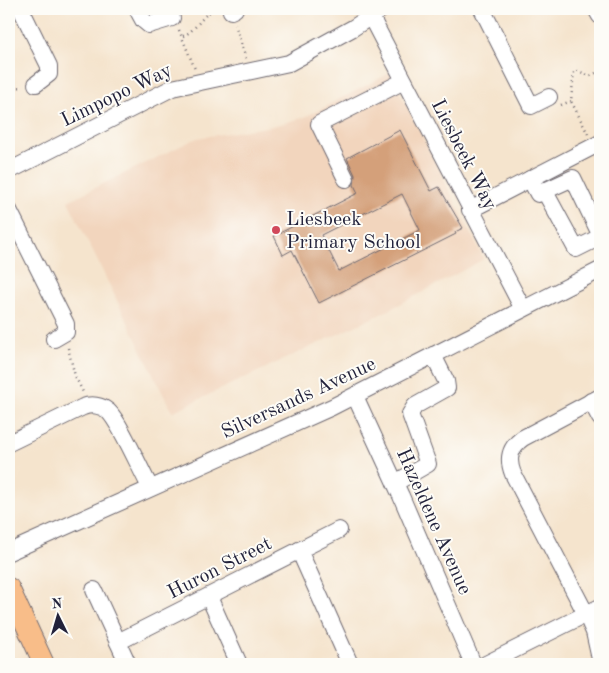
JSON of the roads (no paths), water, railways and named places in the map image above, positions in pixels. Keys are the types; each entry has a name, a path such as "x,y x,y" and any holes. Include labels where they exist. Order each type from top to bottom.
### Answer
{"main road":[{"path":"9,588 44,664"}],"street":[{"path":"21,9 49,66 49,74 36,84"},
{"path":"137,9 143,20 149,25 172,18"},
{"path":"482,9 531,106 549,97"},
{"path":"596,9 600,16"},
{"name":"Limpopo Way","path":"9,171 172,88 198,80 289,62 376,13"},
{"name":"Liesbeek Way","path":"376,13 404,81 523,309"},
{"path":"346,179 319,124 404,81"},
{"path":"470,210 530,179 596,140"},
{"path":"530,179 536,194 576,249 584,247 600,236 573,178 536,194"},
{"path":"9,210 64,318 67,328 59,337"},
{"name":"Silversands Avenue","path":"9,552 355,396 600,270"},
{"path":"395,483 428,464 410,414 415,406 447,386 433,355"},
{"name":"Hazeldene Avenue","path":"355,396 395,483 473,664"},
{"path":"600,418 596,399 523,438 514,447 510,457 513,474 593,610 594,632 600,659"},
{"path":"10,439 88,405 103,407 113,417 150,488"},
{"name":"Huron Street","path":"118,642 339,530"},
{"path":"299,550 350,664"},
{"path":"94,590 128,664"},
{"path":"209,597 239,664"},
{"path":"486,664 593,610"}],"place":[{"name":"Liesbeek Primary School","path":"276,230"}]}
